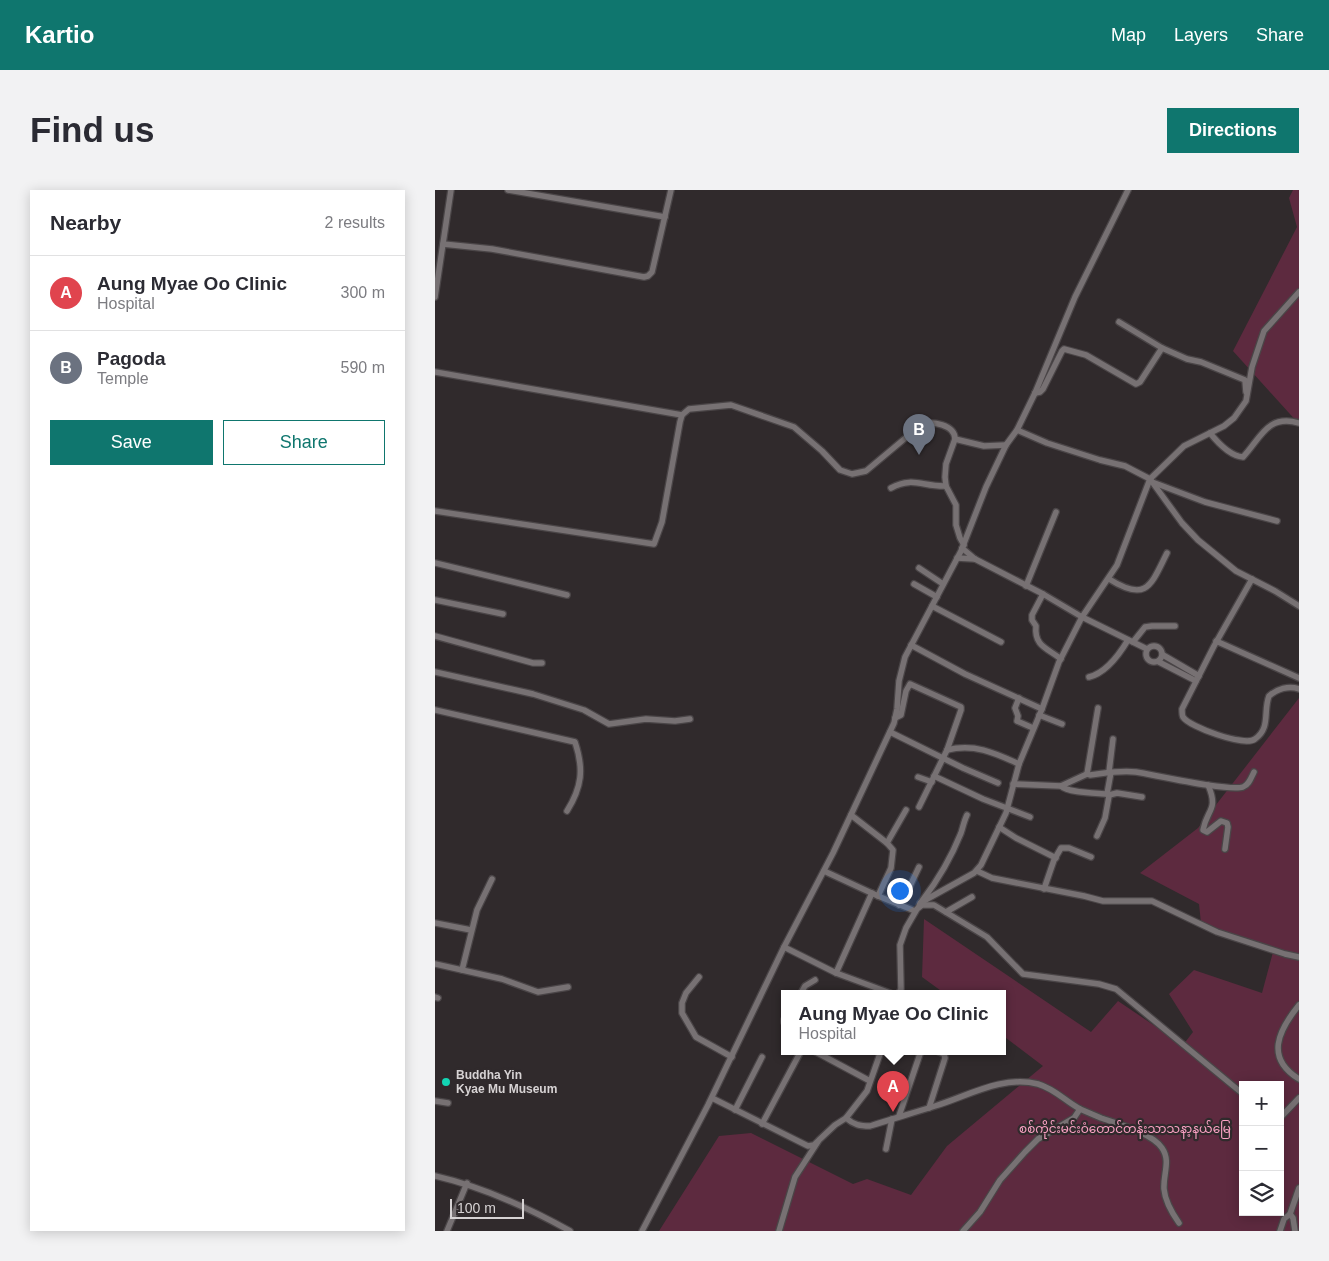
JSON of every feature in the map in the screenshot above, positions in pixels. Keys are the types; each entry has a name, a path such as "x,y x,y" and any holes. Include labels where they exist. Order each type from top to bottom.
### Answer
{"street":[{"path":"435,297 437,267 443,244 451,190"},
{"path":"508,190 665,217"},
{"path":"443,244 492,249 643,277 648,276 652,272 671,190"},
{"path":"642,1231 712,1098 890,732 897,709 899,681 905,657 963,546 986,487 1035,393 1075,297 1128,190"},
{"path":"918,907 977,871 1007,808 1019,764 1061,659 1082,617 1117,565 1151,481 1184,446 1224,426 1234,418 1246,401 1251,367 1264,330 1299,292"},
{"path":"1119,322 1162,348 1245,380 1246,401"},
{"path":"1035,393 1043,389 1061,351 1064,349 1086,355 1136,384 1140,382 1162,348"},
{"path":"435,372 682,415"},
{"path":"435,511 654,544 663,522 682,415 689,409 731,405 794,427 822,450 840,470 852,474 866,472 925,423 931,423 951,429 955,434 955,439 945,464 946,486 956,505 956,525 959,538 963,546 975,559 1130,641 1147,649 1154,646 1161,648 1163,655 1198,679"},
{"path":"1210,433 1219,444 1238,457 1243,457 1273,423 1284,420 1299,423"},
{"path":"1017,430 1047,444 1125,466 1151,481 1205,502 1277,521"},
{"path":"955,439 984,446 1007,445"},
{"path":"891,488 908,481 946,486"},
{"path":"1151,481 1193,535 1236,571 1299,606"},
{"path":"1026,586 1056,512"},
{"path":"1109,579 1128,590 1144,589 1152,581 1167,553"},
{"path":"957,558 975,559"},
{"path":"435,563 567,595"},
{"path":"919,568 943,584"},
{"path":"1252,579 1216,641 1182,709 1183,717 1188,722 1221,736 1247,743 1255,740 1265,727 1269,696 1288,687 1299,689"},
{"path":"915,584 937,597"},
{"path":"1043,594 1031,618 1036,626 1035,635 1039,643 1061,659"},
{"path":"435,600 503,614"},
{"path":"932,606 1001,642"},
{"path":"1089,677 1099,674 1106,669 1145,627 1175,626"},
{"path":"435,636 533,663 542,663"},
{"path":"1216,641 1299,678"},
{"path":"911,645 965,674 1019,698 1062,724"},
{"path":"1147,649 1146,657 1151,662 1159,662 1198,679"},
{"path":"1159,662 1163,655"},
{"path":"435,672 533,694 584,710 609,724 646,719 675,721 690,719"},
{"path":"895,718 901,715 906,691 910,684 961,707 947,750 919,806"},
{"path":"1019,698 1015,708 1018,716 1017,721 1033,728"},
{"path":"1087,774 1098,708"},
{"path":"435,710 575,742 580,758 581,772 575,798 567,811"},
{"path":"890,732 943,759 998,783"},
{"path":"1097,836 1110,798 1108,794 1113,739"},
{"path":"947,750 971,747 981,748 1019,764"},
{"path":"1013,784 1061,786 1087,774 1134,772 1208,785 1240,788 1248,784 1254,772"},
{"path":"918,777 933,779 1030,817"},
{"path":"1208,785 1213,806 1203,830 1207,832 1221,821 1227,823 1229,827 1225,849"},
{"path":"1061,786 1064,789 1070,790 1108,794 1117,793 1142,797"},
{"path":"887,843 906,810"},
{"path":"836,972 875,895 891,868 893,858 893,850 887,843 851,815"},
{"path":"900,990 900,944 906,928 945,866 967,815"},
{"path":"999,827 1016,838 1056,858"},
{"path":"1044,889 1061,848 1064,847 1091,857"},
{"path":"899,904 919,867"},
{"path":"824,871 899,904 918,907 934,905 987,937 1023,974 1102,984 1115,988 1239,1091"},
{"path":"977,871 992,878 1103,901 1152,901 1217,932 1299,957"},
{"path":"462,970 477,910 492,878"},
{"path":"946,912 972,897"},
{"path":"435,923 471,930"},
{"path":"784,947 836,972 882,990"},
{"path":"435,964 502,979 538,992 568,987"},
{"path":"699,977 686,993 682,1003 682,1013 696,1037 732,1056"},
{"path":"803,990 805,986 815,980"},
{"path":"1299,1005 1282,1029 1278,1051 1283,1067 1299,1080"},
{"path":"762,1124 799,1055"},
{"path":"821,1055 870,1082"},
{"path":"712,1098 808,1146 814,1145 835,1124 846,1118 867,1091 880,1055"},
{"path":"899,1116 920,1055"},
{"path":"929,1108 945,1058 944,1055"},
{"path":"735,1110 762,1057"},
{"path":"846,1118 859,1126 870,1126 992,1086 1023,1082 1037,1084 1052,1089 1080,1109 1152,1139 1162,1148 1167,1166 1164,1188 1171,1212 1179,1223"},
{"path":"1284,1114 1299,1098"},
{"path":"435,1101 448,1103"},
{"path":"963,1231 981,1212 1000,1180 1021,1156 1038,1139 1074,1118 1080,1109"},
{"path":"886,1148 892,1119"},
{"path":"797,1139 808,1157"},
{"path":"779,1231 794,1180 819,1140"},
{"path":"435,1176 467,1183 500,1196 558,1228 570,1231"},
{"path":"447,1231 467,1183"},
{"path":"1280,1231 1284,1219 1290,1214 1299,1188"},
{"path":"1290,1214 1293,1218 1295,1231"}],"green space":[{"path":"1293,190 1299,190 1299,424 1233,351 1297,227 1289,198"},
{"name":"စစ်ကိုင်းမင်းဝံတောင်တန်းသာသနာ့နယ်မြေ","path":"1299,698 1299,1231 659,1231 719,1136 751,1133 853,1184 867,1179 911,1195 947,1146 1043,1066 1006,1038 1006,990 940,990 922,977 924,919 1091,1032 1118,1001 1183,1045 1193,1032 1169,994 1194,970 1262,993 1273,952 1201,923 1199,904 1140,873 1198,828"}],"place":[{"name":"Pagoda","path":"919,455"},
{"name":"Buddha Yin Kyae Mu Museum","path":"446,1082"},
{"name":"Aung Myae Oo Clinic","path":"893,1112"}]}
